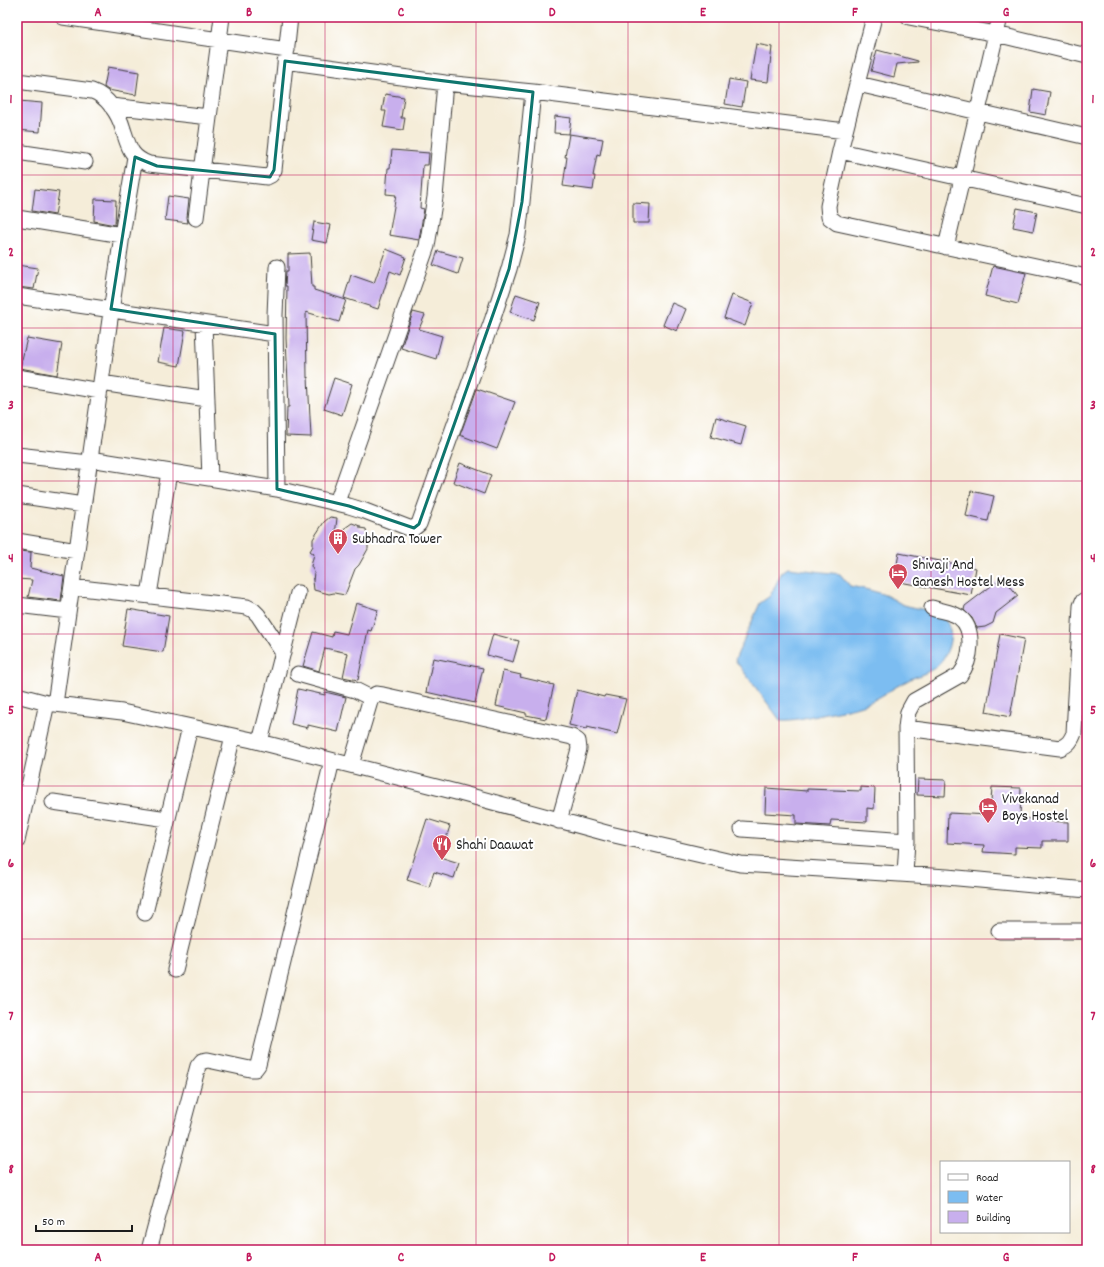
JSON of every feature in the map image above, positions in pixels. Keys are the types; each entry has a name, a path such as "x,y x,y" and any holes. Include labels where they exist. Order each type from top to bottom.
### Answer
{"street":[{"path":"63,17 110,20 219,40 286,55 445,83 533,92 845,131"},
{"path":"196,218 222,17"},
{"path":"17,81 92,91 101,95 111,106 123,127 130,150 136,157 149,164 267,177 271,175 274,170 290,17"},
{"path":"874,17 840,151 828,206 829,217 837,222 1087,277"},
{"path":"909,17 996,34 1087,56"},
{"path":"946,247 1000,17"},
{"path":"337,502 427,246 435,197 445,83"},
{"path":"858,84 977,113 1087,137"},
{"path":"17,455 90,461 276,489 337,502 409,528 414,528 418,524 493,318 509,269 518,235 533,92"},
{"path":"111,106 209,117"},
{"path":"840,151 1087,206"},
{"path":"17,152 85,162"},
{"path":"17,841 51,704 68,611 122,235 136,157"},
{"path":"17,218 122,235"},
{"path":"276,489 275,334 277,267"},
{"path":"17,296 275,334"},
{"path":"204,324 210,478"},
{"path":"17,377 207,399"},
{"path":"149,595 169,472"},
{"path":"17,495 83,505"},
{"path":"17,542 77,551"},
{"path":"72,587 247,607 258,615 283,654"},
{"path":"260,742 298,594"},
{"path":"906,728 1060,748 1065,746 1071,741 1074,733 1081,606 1087,599"},
{"path":"17,605 68,611"},
{"path":"906,874 906,728 908,712 914,701 960,675 967,663 970,638 969,631 958,616 932,608"},
{"path":"298,674 355,690 371,698"},
{"path":"351,765 371,698 376,694 572,737 578,741 579,749 559,821"},
{"path":"17,695 51,704 122,712 260,742 610,834 740,864 906,874 1087,890"},
{"path":"145,913 190,727"},
{"path":"175,970 233,736"},
{"path":"149,1250 198,1066 202,1061 208,1060 250,1069 255,1069 258,1065 332,761"},
{"path":"53,802 167,819"},
{"path":"742,829 907,841"},
{"path":"999,932 1087,931"}],"highlighted area":[{"path":"285,61 533,92 522,202 509,269 419,524 414,528 349,506 277,489 275,334 111,309 135,157 157,166 270,177 274,170"}],"water":[{"path":"788,568 840,574 850,586 876,592 904,605 935,613 944,619 950,631 949,646 943,659 933,669 907,681 868,703 791,720 780,720 735,660 760,603 770,596 782,572"}],"building":[{"path":"756,44 772,47 768,82 750,80"},
{"path":"877,50 918,62 897,64 894,77 871,71"},
{"path":"108,67 139,72 136,95 108,90 104,87"},
{"path":"729,79 746,82 742,107 725,104"},
{"path":"1033,89 1050,92 1046,115 1030,112"},
{"path":"385,94 404,97 401,118 405,118 403,130 383,127 386,111 382,111"},
{"path":"19,101 42,103 40,132 17,130"},
{"path":"555,116 571,118 569,134 554,133"},
{"path":"569,134 603,139 600,155 597,154 593,176 595,176 593,190 563,186 567,157 565,157"},
{"path":"392,150 429,153 428,165 423,165 420,208 424,209 419,240 389,235 396,195 386,194 388,168 390,168"},
{"path":"35,189 59,192 55,215 32,211"},
{"path":"168,196 189,199 187,217 188,223 165,220"},
{"path":"95,199 116,200 115,225 94,221"},
{"path":"633,203 650,204 649,223 633,223"},
{"path":"1017,208 1037,212 1033,231 1013,227"},
{"path":"314,222 331,225 327,243 311,240"},
{"path":"386,249 406,257 400,275 390,271 378,309 344,298 351,275 374,283"},
{"path":"438,251 463,258 458,274 433,265"},
{"path":"310,253 312,287 314,287 314,290 346,300 339,322 306,312 307,378 308,377 311,437 286,436 287,407 289,407 286,338 287,286 285,286 286,271 288,271 288,254"},
{"path":"17,265 38,268 34,289 17,287"},
{"path":"993,266 1026,273 1018,304 985,296"},
{"path":"516,294 540,302 534,320 510,312"},
{"path":"732,295 753,303 745,326 724,318"},
{"path":"672,303 686,309 677,331 663,325"},
{"path":"413,312 425,315 419,329 442,336 436,359 401,348"},
{"path":"164,328 185,331 179,366 158,362"},
{"path":"27,338 62,344 57,375 20,368"},
{"path":"334,378 352,384 342,415 324,409"},
{"path":"477,389 515,402 497,449 460,435"},
{"path":"716,417 746,426 741,445 711,437"},
{"path":"460,463 491,475 484,494 453,482"},
{"path":"971,491 994,496 988,521 966,516"},
{"name":"Subhadra Tower","path":"330,517 337,518 335,535 352,523 360,526 360,528 366,529 368,549 355,569 345,595 334,593 329,594 314,590 314,572 311,566 314,554 310,551 313,546 313,539 324,522"},
{"path":"17,551 31,552 30,568 64,576 61,601 28,597 32,580 17,579"},
{"path":"899,553 976,568 971,595 894,581"},
{"path":"1003,577 1018,596 996,613 993,623 985,627 977,628 972,618 964,610 965,606"},
{"path":"356,603 378,610 371,631 368,630 358,680 343,677 348,653 325,648 319,671 303,666 313,632 332,637 333,631 347,634"},
{"path":"128,609 169,616 163,652 122,646"},
{"path":"493,634 519,641 513,662 487,655"},
{"path":"1000,634 1024,639 1010,717 986,712"},
{"path":"433,658 483,668 475,703 426,692"},
{"path":"503,671 521,675 520,677 554,685 546,719 496,706"},
{"path":"298,689 325,695 325,692 346,697 338,732 308,725 308,728 291,724"},
{"path":"577,690 604,697 605,695 626,699 617,734 587,727 586,729 569,725"},
{"path":"918,779 946,780 945,796 917,795"},
{"path":"861,787 875,788 874,809 867,808 867,822 831,820 830,826 796,824 796,815 765,813 766,788 807,791 807,789 861,791"},
{"path":"992,787 1021,788 1020,818 1068,822 1068,841 1042,841 1042,848 1015,847 1015,854 983,852 984,845 947,843 948,813 990,815"},
{"path":"427,819 450,826 440,857 459,863 454,878 434,872 429,887 407,880"}],"place":[{"name":"Subhadra Tower","path":"338,555"},
{"name":"Shivaji And Ganesh Hostel Mess","path":"898,590"},
{"name":"Vivekanad Boys Hostel","path":"988,824"},
{"name":"Shahi Daawat","path":"442,861"}]}
